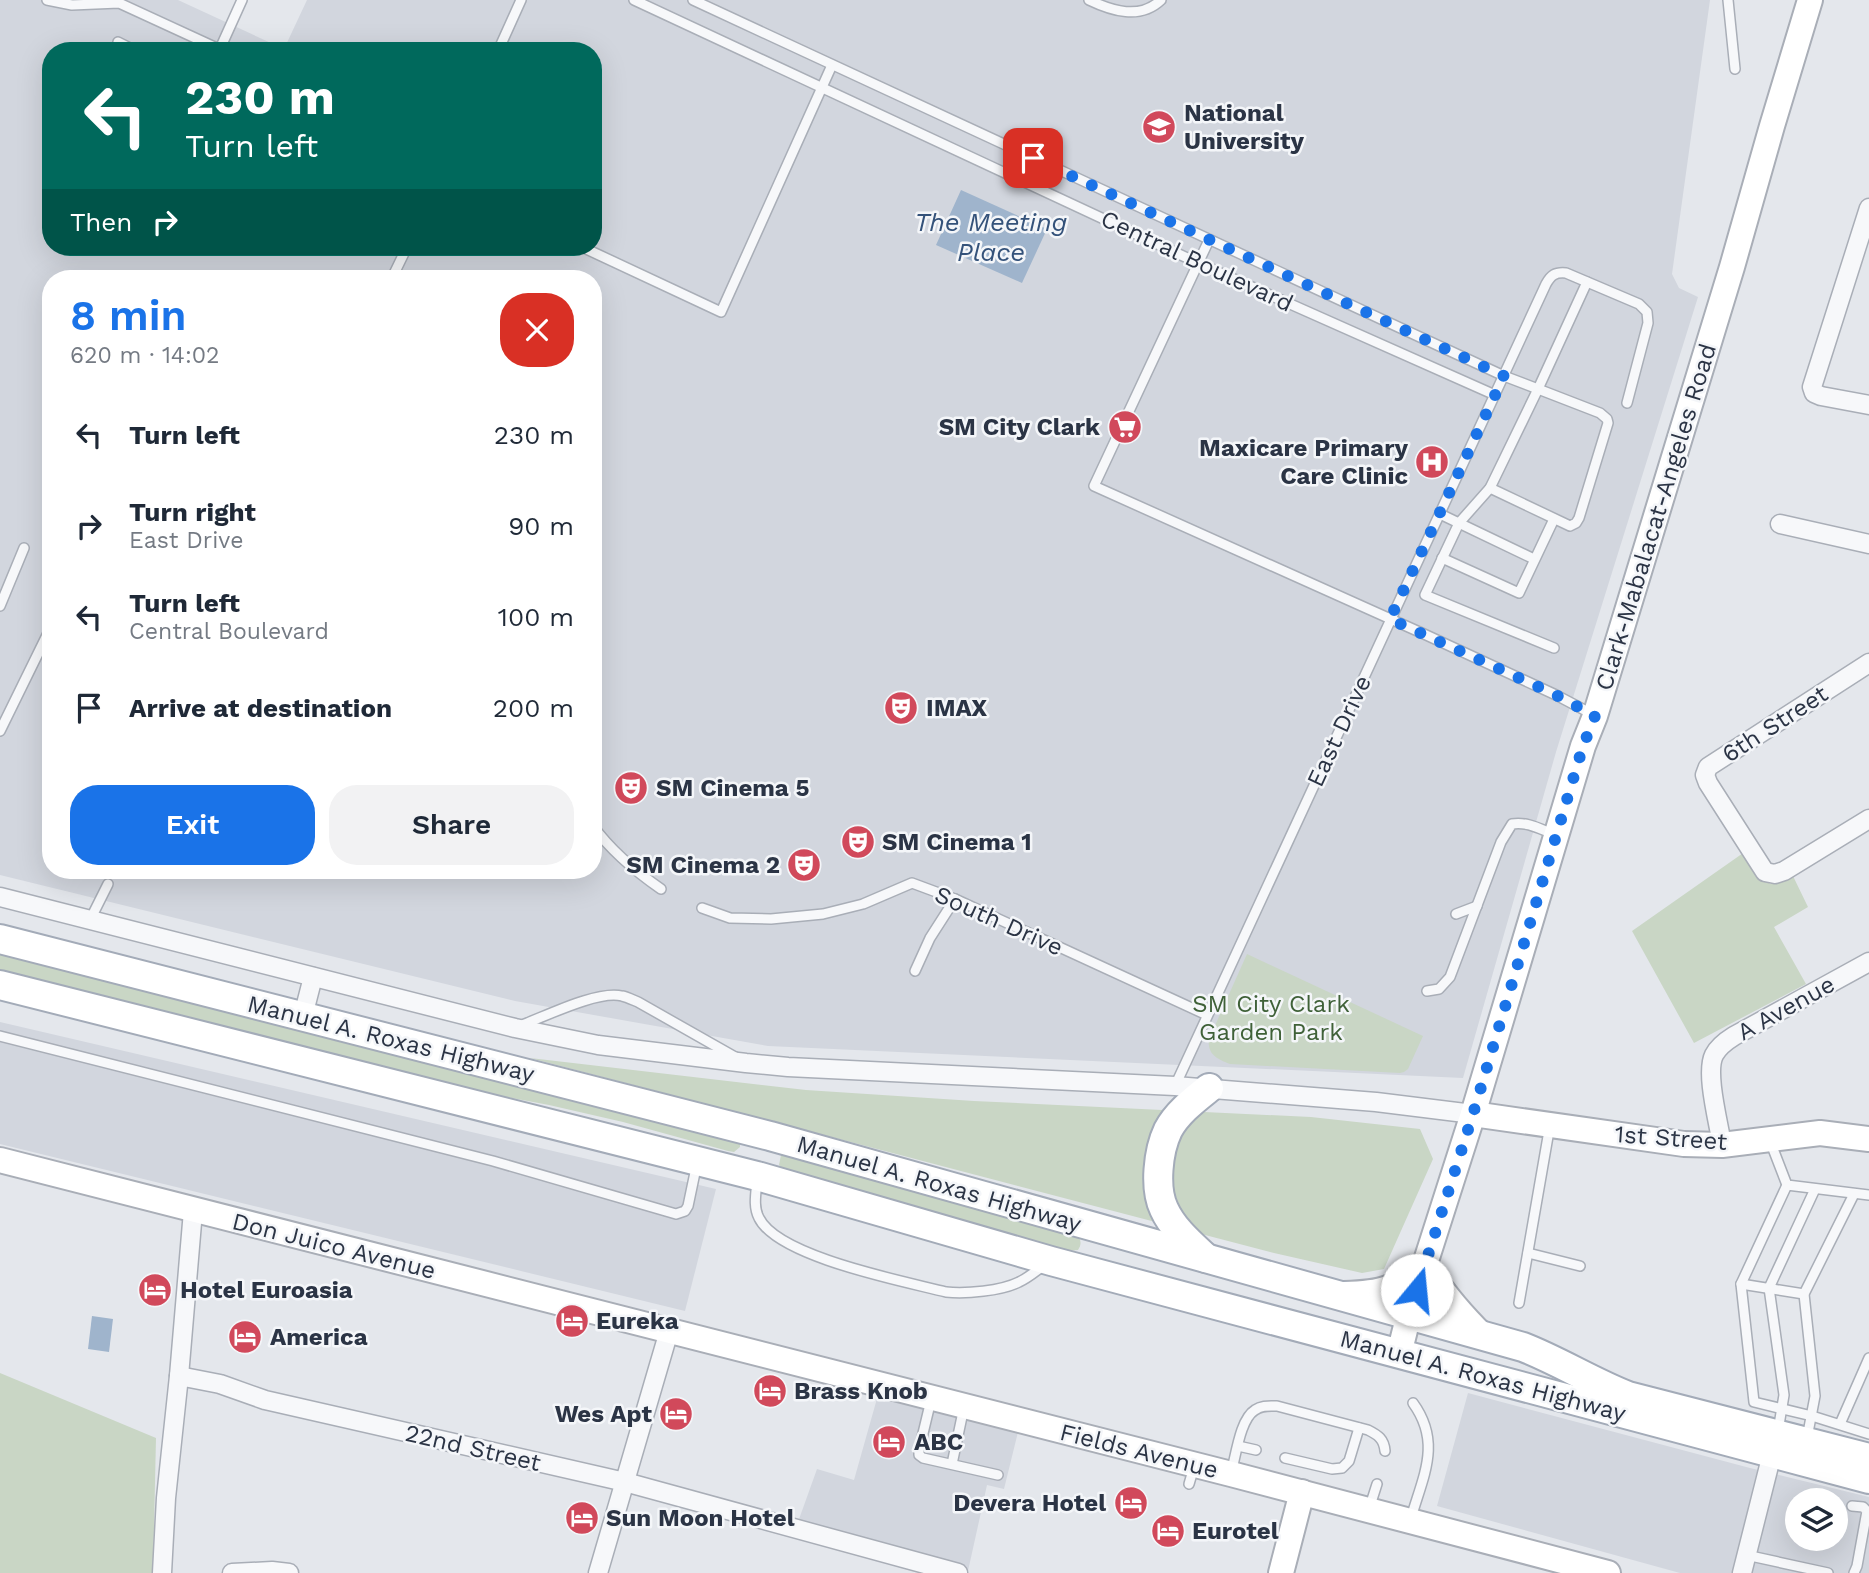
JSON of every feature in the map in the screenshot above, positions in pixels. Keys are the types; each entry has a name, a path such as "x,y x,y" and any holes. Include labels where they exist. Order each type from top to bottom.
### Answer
{"main road":[{"name":"Clark-Mabalacat-Angeles Road","path":"1399,1354 1409,1314 1558,836 1583,746 1595,716 1732,267 1810,0"},
{"name":"Manuel A. Roxas Highway","path":"0,939 741,1128 1523,1347 1628,1396 1868,1453"},
{"name":"Manuel A. Roxas Highway","path":"0,985 757,1176 1051,1261 1399,1354 1777,1432 1809,1429 1868,1453"},
{"path":"1209,1088 1186,1107 1168,1130 1160,1159 1158,1185 1164,1209 1170,1219 1184,1237 1209,1260"},
{"name":"1st Street","path":"1473,1114 1684,1144 1722,1145 1820,1133 1869,1139"},
{"path":"535,1119 552,1115 747,1164 752,1163 759,1155 759,1143 741,1128"},
{"name":"Don Juico Avenue","path":"0,1160 669,1331"},
{"path":"1334,1294 1370,1293 1388,1289 1425,1263 1447,1297 1483,1336"},
{"name":"Fields Avenue","path":"669,1331 965,1406 1192,1475 1231,1474 1608,1573"},
{"path":"1281,1573 1302,1493"}],"street":[{"path":"1869,208 1812,387 1814,393 1821,396 1869,405"},
{"path":"1780,524 1869,544"},
{"name":"6th Street","path":"1869,663 1707,766 1705,775 1765,872 1775,874 1784,871 1869,819"},
{"path":"0,897 514,1028 598,1045 788,1067 1209,1088 1376,1102 1473,1114"},
{"name":"A Avenue","path":"1722,1145 1711,1079 1712,1058 1718,1049 1734,1036 1869,962"},
{"path":"303,1016 313,977"},
{"path":"162,1573 166,1498 193,1211"},
{"path":"598,1573 669,1331"},
{"name":"22nd Street","path":"179,1376 220,1384 265,1400 625,1482 958,1573"},
{"path":"1741,1573 1777,1432"},
{"path":"232,1573 289,1573"}],"lane":[{"path":"47,0 72,5 119,4 202,42"},
{"path":"223,42 242,0"},
{"path":"502,42 521,0"},
{"name":"Central Boulevard","path":"634,0 1198,263 1495,395"},
{"name":"Central Boulevard","path":"693,0 1504,376 1600,413 1608,423 1579,518 1570,526 1554,519"},
{"path":"1088,0 1128,13 1144,11 1161,0"},
{"path":"1728,0 1735,69"},
{"path":"601,256 721,312 832,65"},
{"path":"1209,240 1094,486 1556,695 1595,716"},
{"name":"East Drive","path":"1175,1086 1546,284 1553,274 1566,273 1587,282"},
{"path":"1554,648 1425,595 1459,523 1490,488 1587,282 1639,304 1647,312 1648,323 1627,403"},
{"path":"1442,558 1519,593 1554,519 1490,488"},
{"path":"1440,514 1534,559"},
{"path":"0,606 24,548"},
{"path":"0,731 42,645"},
{"path":"1427,991 1439,989 1450,977 1501,842 1512,824 1519,822 1558,836"},
{"path":"602,838 633,869 662,889"},
{"name":"South Drive","path":"702,908 730,918 771,919 823,914 863,904 912,883 955,899 1207,1016"},
{"path":"90,920 108,884"},
{"path":"915,971 929,938 955,899"},
{"path":"1456,914 1477,906"},
{"path":"514,1028 605,995 621,996 638,1002 746,1063"},
{"path":"0,1036 493,1161 676,1214 688,1206 698,1161"},
{"path":"1519,1303 1550,1125"},
{"path":"1769,1139 1787,1185 1741,1284 1754,1402 1777,1432"},
{"path":"757,1176 755,1204 758,1217 766,1228 789,1245 846,1265 960,1294 976,1293 1018,1282 1051,1261"},
{"path":"1787,1185 1869,1196"},
{"path":"1777,1432 1784,1395 1769,1288 1815,1189"},
{"path":"1840,1424 1809,1429 1815,1396 1804,1294 1854,1194"},
{"path":"1528,1253 1580,1266"},
{"path":"1741,1284 1804,1294"},
{"path":"1840,1424 1869,1358"},
{"path":"931,1398 919,1455 998,1475"},
{"path":"1410,1521 1429,1446 1424,1423 1413,1404"},
{"path":"1231,1474 1245,1422 1256,1408 1266,1405 1359,1428 1379,1436 1385,1451"},
{"path":"951,1464 965,1406"},
{"path":"1840,1424 1868,1453"},
{"path":"1285,1458 1332,1469 1342,1468 1349,1461 1359,1428"},
{"path":"1238,1446 1256,1450"},
{"path":"1369,1510 1377,1484"},
{"path":"1852,1506 1863,1507 1867,1511 1854,1573"},
{"path":"1746,1555 1828,1573"}],"shaded area":[{"name":"SM City Clark","path":"0,0 178,0 269,42 42,42 42,256 602,256 602,42 287,42 307,0 1710,0 1672,274 1679,288 1698,297 1556,752 1463,1078 768,1046 515,1001 0,875"},
{"path":"0,1022 716,1189 685,1311 0,1144"},
{"path":"1468,1393 1832,1488 1785,1488 1785,1551 1848,1551 1848,1492 1869,1497 1869,1573 1680,1573 1437,1506"},
{"name":"ABC","path":"878,1395 1019,1428 1004,1489 987,1485 968,1571 798,1522 817,1469 854,1480"}],"green space":[{"path":"1746,851 1770,884 1792,874 1808,907 1774,927 1806,984 1694,1043 1632,931"},
{"path":"0,949 740,1143 740,1147 734,1152 728,1151 623,1122 469,1090 0,971"},
{"name":"SM City Clark Garden Park","path":"1247,954 1423,1036 1408,1069 1400,1073 1230,1064 1217,1058 1211,1052 1209,1039"},
{"path":"530,1058 806,1090 1311,1117 1420,1129 1433,1159 1384,1269 1362,1273 1274,1253"},
{"path":"784,1153 1077,1235 1080,1246 1078,1250 1068,1251 785,1172 779,1165"},
{"path":"0,1373 156,1438 153,1573 0,1573"}],"water":[{"name":"The Meeting Place","path":"961,190 1047,229 1022,283 936,245"},
{"path":"92,1316 113,1319 109,1352 88,1349"}],"place":[{"name":"National University","path":"1159,127"},
{"name":"SM City Clark","path":"1125,427"},
{"name":"Maxicare Primary Care Clinic","path":"1432,462"},
{"name":"IMAX","path":"901,708"},
{"name":"SM Cinema 5","path":"631,788"},
{"name":"SM Cinema 1","path":"858,842"},
{"name":"SM Cinema 2","path":"804,865"},
{"name":"Hotel Euroasia","path":"155,1290"},
{"name":"Eureka","path":"572,1321"},
{"name":"America","path":"245,1337"},
{"name":"Brass Knob","path":"770,1391"},
{"name":"Wes Apt","path":"676,1414"},
{"name":"ABC","path":"889,1442"},
{"name":"Devera Hotel","path":"1131,1503"},
{"name":"Sun Moon Hotel","path":"582,1518"},
{"name":"Eurotel","path":"1168,1531"}],"route":[{"path":"1033,158 1504,376 1390,619 1556,695 1595,716 1583,746 1558,836 1417,1290"}]}
